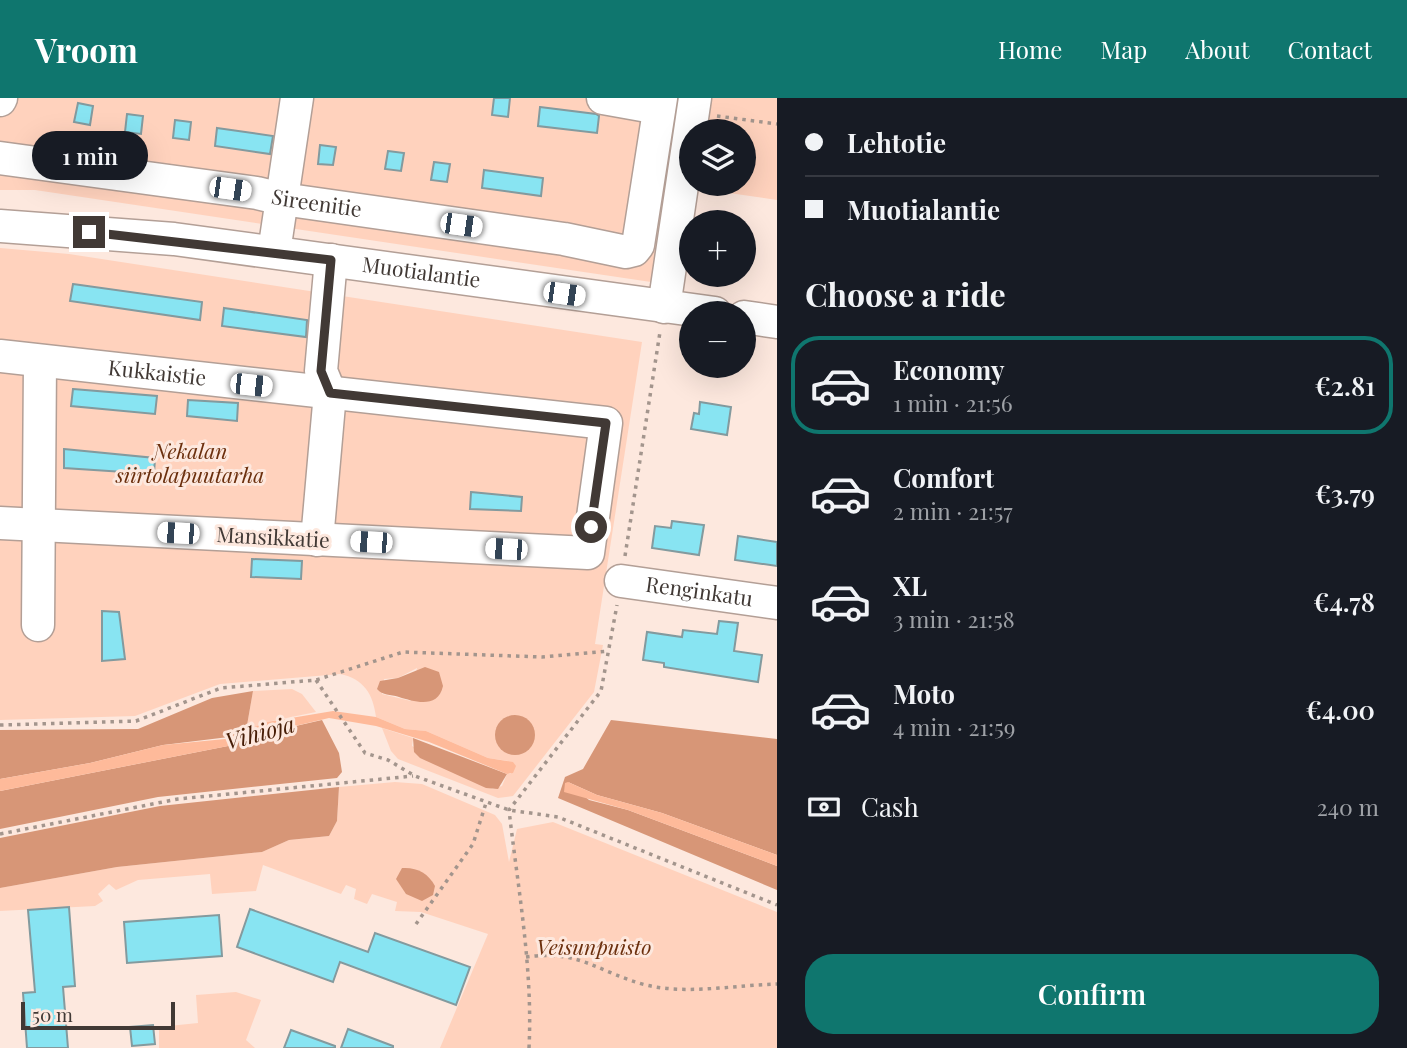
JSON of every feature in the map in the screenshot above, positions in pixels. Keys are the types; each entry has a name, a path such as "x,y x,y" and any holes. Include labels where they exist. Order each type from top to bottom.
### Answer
{"street":[{"path":"274,252 297,98"},
{"path":"603,98 660,103"},
{"name":"Sireenitie","path":"0,158 257,193 282,199 634,250 638,246 660,103"},
{"path":"664,307 694,105"},
{"name":"Muotialantie","path":"0,226 113,233 274,252 679,309"},
{"path":"317,540 330,393 321,371 331,260"},
{"path":"756,319 777,322"},
{"name":"Kukkaistie","path":"0,356 606,423 588,552"},
{"path":"38,625 40,362"},
{"name":"Mansikkatie","path":"0,523 588,552"},
{"name":"Renginkatu","path":"621,581 777,603"}],"path":[{"path":"694,105 777,124"},
{"path":"0,725 121,723 150,717 221,688 316,680 403,652 542,657 609,651"},
{"path":"316,680 365,753 388,760 415,776 509,810 558,817 777,905"},
{"path":"0,834 178,799 415,776"},
{"path":"416,924 473,844 487,802"},
{"path":"509,810 531,1013 529,1048"},
{"path":"526,957 548,954 572,956 646,985 677,989 777,984"}],"green space":[{"path":"0,98 679,98 651,282 35,190 0,190"},
{"path":"708,98 777,98 777,200 749,196 756,196 756,119 705,119"},
{"name":"Nekalan siirtolapuutarha","path":"0,248 69,254 642,342 595,644 603,645 594,692 513,796 498,798 398,759 391,751 382,728 413,738 412,746 493,789 502,786 507,774 511,774 508,761 488,758 426,731 405,729 376,717 366,689 355,680 340,674 220,684 135,716 0,720","holes":["417,668 411,701 382,694 384,679 398,678"]},
{"path":"292,689 302,694 316,712 267,722 246,731 253,691"},
{"name":"Veisunpuisto","path":"395,782 422,784 495,815 502,824 509,862 517,829 553,822 777,912 777,1048 440,1048 488,934 421,912 395,911 397,902 372,894 367,904 354,899 356,889 346,885 341,894 263,865 256,891 212,894 210,874 138,880 116,890 109,884 98,894 103,901 95,906 0,911 0,888 117,867 262,852 289,840 329,836 337,821 339,787"},
{"path":"236,992 261,1000 246,1040 255,1048 159,1048 159,1027 198,1023 196,995"}],"shaded area":[{"path":"425,667 439,672 443,686 431,701 412,701 384,694 377,689 380,681 398,678"},
{"path":"253,691 246,731 237,736 163,745 90,763 0,779 0,730 138,729 212,698"},
{"path":"515,715 523,716 529,721 534,727 534,743 529,749 523,754 515,755 507,754 501,749 496,743 495,735 496,727 501,721 507,716"},
{"path":"322,720 339,753 342,772 337,778 158,797 0,829 0,791 228,746 265,733"},
{"path":"611,720 777,739 777,855 662,813 597,795 568,782 589,800 628,810 777,866 777,890 558,798 565,777 583,769"},
{"path":"413,738 507,774 498,789 486,788 420,758 414,752"},
{"path":"339,787 337,821 329,836 289,840 262,852 117,867 0,888 0,838 160,806"},
{"path":"402,868 425,874 435,886 433,895 422,901 406,894 396,879"}],"water":[{"name":"Vihioja","path":"333,711 376,717 405,729 426,731 488,758 513,762 516,766 513,773 507,774 429,742 376,726 329,718 265,733 228,746 0,791 0,779 90,763 163,745 225,739 267,722"},
{"path":"565,783 597,795 662,813 777,855 777,866 628,810 564,792"}],"building":[{"path":"494,98 510,98 508,117 492,115"},
{"path":"78,103 93,106 90,125 74,122"},
{"path":"540,107 596,114 599,116 597,133 538,126"},
{"path":"127,114 143,116 141,134 125,132"},
{"path":"175,120 191,122 189,140 173,138"},
{"path":"217,128 273,136 270,154 215,146"},
{"path":"320,145 336,147 333,165 318,164"},
{"path":"388,151 404,153 401,171 385,169"},
{"path":"434,162 450,164 447,182 431,180"},
{"path":"484,170 543,178 541,196 482,188"},
{"path":"73,284 202,302 200,320 70,301"},
{"path":"224,308 307,320 306,337 222,326"},
{"path":"73,389 157,396 155,414 71,406"},
{"path":"188,400 238,403 237,421 187,416"},
{"path":"700,402 731,407 727,435 691,429 694,413 699,414"},
{"path":"64,449 155,458 154,474 64,468"},
{"path":"471,492 522,497 521,511 470,509"},
{"path":"672,521 704,525 699,555 652,548 655,526 671,528"},
{"path":"738,536 777,542 777,566 735,560"},
{"path":"252,559 302,561 301,579 251,577"},
{"path":"102,611 119,612 125,659 102,661"},
{"path":"719,621 738,623 734,651 762,655 758,682 664,667 664,663 643,660 647,632 682,637 683,630 717,634"},
{"path":"69,907 75,986 63,987 68,1048 27,1048 23,993 35,992 28,910"},
{"path":"250,909 368,952 375,933 470,967 456,1005 340,962 333,982 237,947"},
{"path":"219,915 222,956 127,963 124,922"},
{"path":"153,1025 155,1044 132,1046 130,1027"},
{"path":"348,1029 393,1046 393,1048 341,1048"},
{"path":"291,1030 335,1046 335,1048 284,1048"}],"route":[{"path":"89,232 174,239 331,260 321,371 330,393 606,423 591,527"}]}
